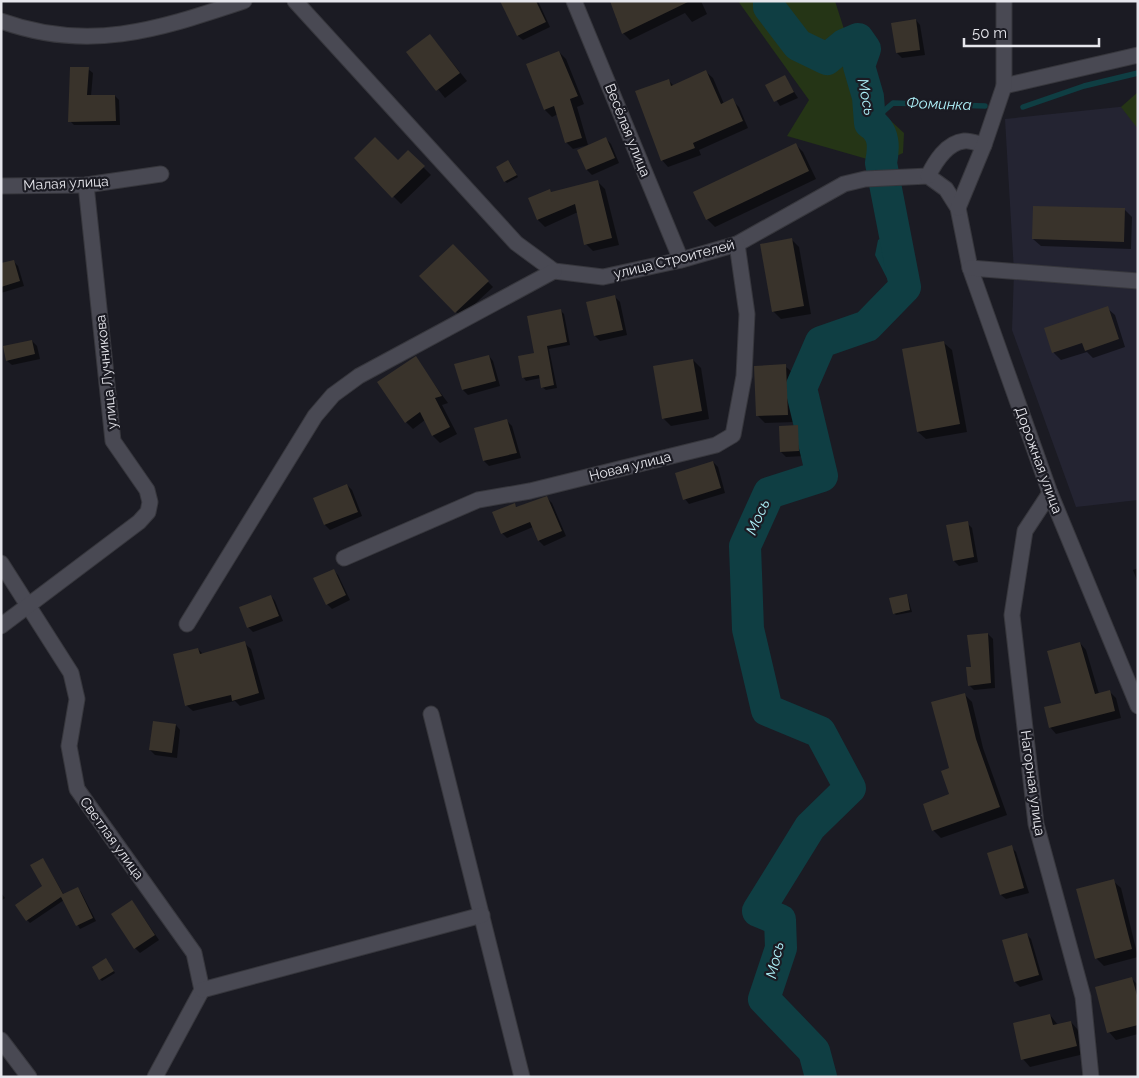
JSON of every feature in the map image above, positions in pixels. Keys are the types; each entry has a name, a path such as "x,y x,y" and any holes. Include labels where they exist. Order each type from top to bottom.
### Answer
{"street":[{"path":"1,21 18,27 75,37 131,34 187,20 244,1"},
{"path":"187,624 315,416 333,395 359,376 554,271 516,243 295,1"},
{"name":"Весёлая улица","path":"574,1 681,260"},
{"path":"958,208 984,145 1004,86 1004,1"},
{"path":"1004,86 1138,55"},
{"path":"958,208 946,189 928,176 934,164 947,149 964,141 984,145"},
{"name":"Малая улица","path":"1,186 86,185 160,174"},
{"name":"улица Строителей","path":"554,271 603,276 681,260 737,244 844,184 865,179 928,176"},
{"name":"улица Лучникова","path":"1,626 139,522 148,512 150,502 147,490 113,442 86,185"},
{"name":"Дорожная улица","path":"958,208 970,268 1050,493 1138,706"},
{"name":"Новая улица","path":"344,558 478,500 530,491 716,445 733,435 744,376 747,314 737,244"},
{"path":"970,268 1138,281"},
{"name":"Нагорная улица","path":"1050,493 1025,531 1012,614 1036,824 1083,997 1091,1077"},
{"name":"Светлая улица","path":"1,563 71,673 77,699 69,746 77,789 194,952 202,990"},
{"path":"431,714 522,1077"},
{"path":"155,1077 202,990 482,915"},
{"path":"1,1040 29,1077"}],"shaded area":[{"path":"1138,105 1138,500 1076,507 1012,330 1014,272 1005,119"},
{"path":"885,236 889,241 904,243 913,266 911,283 903,279 896,288 892,288 875,255 878,240"}],"green space":[{"path":"738,1 835,1 866,98 904,133 903,153 881,163 787,136 809,100"},
{"path":"1138,92 1138,129 1121,107"}],"building":[{"path":"500,1 536,1 546,22 517,36"},
{"path":"610,1 690,1 622,34"},
{"path":"916,19 920,50 896,53 891,23"},
{"path":"430,34 460,73 436,91 406,52"},
{"path":"559,51 578,96 570,99 582,138 565,143 554,106 544,110 526,64"},
{"path":"70,67 89,67 87,95 115,95 116,121 68,122"},
{"path":"706,70 721,104 733,98 743,121 693,143 695,148 661,161 635,91 669,79 671,86"},
{"path":"785,75 794,92 774,102 765,85"},
{"path":"375,137 398,160 408,150 425,166 392,198 354,158"},
{"path":"606,137 615,158 586,170 577,150"},
{"path":"796,143 809,171 706,220 693,192"},
{"path":"508,160 517,175 504,182 496,167"},
{"path":"598,180 612,238 584,245 575,204 537,220 528,198 550,189 551,192"},
{"path":"1033,206 1125,208 1124,242 1032,239"},
{"path":"792,238 804,306 772,312 760,244"},
{"path":"453,244 489,281 455,313 419,276"},
{"path":"14,260 20,281 1,287 1,263"},
{"path":"615,295 623,330 594,336 586,302"},
{"path":"1108,306 1119,339 1085,351 1082,343 1052,353 1044,328"},
{"path":"561,309 567,342 547,346 554,385 541,388 539,375 522,378 518,356 534,353 527,316"},
{"path":"32,340 35,354 6,361 3,346"},
{"path":"944,341 960,424 917,432 902,349"},
{"path":"489,355 496,381 462,390 454,364"},
{"path":"416,356 442,396 435,398 450,427 432,436 420,412 405,423 377,382"},
{"path":"693,359 702,411 662,419 653,366"},
{"path":"786,364 788,415 756,416 754,366"},
{"path":"507,419 517,453 483,461 474,428"},
{"path":"798,425 799,451 780,452 779,426"},
{"path":"713,461 721,488 683,500 675,473"},
{"path":"347,484 358,512 324,525 313,498"},
{"path":"547,496 562,531 538,541 530,522 501,534 492,512 515,503 516,507"},
{"path":"968,521 974,557 953,561 946,525"},
{"path":"334,569 346,595 326,605 313,578"},
{"path":"907,594 910,610 893,614 889,598"},
{"path":"271,595 279,616 247,628 239,607"},
{"path":"988,633 991,683 968,686 966,667 971,667 967,635"},
{"path":"245,641 259,693 232,701 231,695 185,706 173,654 198,648 200,654"},
{"path":"1080,642 1095,694 1110,690 1115,711 1049,728 1044,707 1061,703 1047,651"},
{"path":"965,693 976,739 1000,807 932,831 923,804 949,794 941,771 949,768 931,702"},
{"path":"153,721 176,724 172,753 149,750"},
{"path":"1012,845 1024,888 1000,895 987,853"},
{"path":"43,858 63,894 78,887 93,918 76,926 61,897 26,921 15,905 42,886 30,865"},
{"path":"1114,879 1132,949 1095,959 1076,889"},
{"path":"132,900 155,935 134,949 111,914"},
{"path":"1027,933 1039,975 1014,982 1002,940"},
{"path":"106,958 114,971 99,980 92,967"},
{"path":"1132,977 1138,999 1138,1025 1107,1033 1095,987"},
{"path":"1050,1014 1053,1025 1071,1021 1077,1046 1021,1060 1013,1023"}],"waterway":[{"name":"Мось","path":"769,1 769,7 798,45 827,59 844,45 858,39 865,49 859,66 868,97 870,123 881,136 883,152 881,163 905,287 867,326 821,342 801,388 822,476 769,493 745,546 748,629 767,710 820,732 850,788 810,827 758,911 780,920 781,948 764,999 814,1051 821,1077"},
{"name":"Фоминка","path":"1023,107 1084,86 1138,73"},
{"name":"Фоминка","path":"870,123 893,103 985,106"}]}
